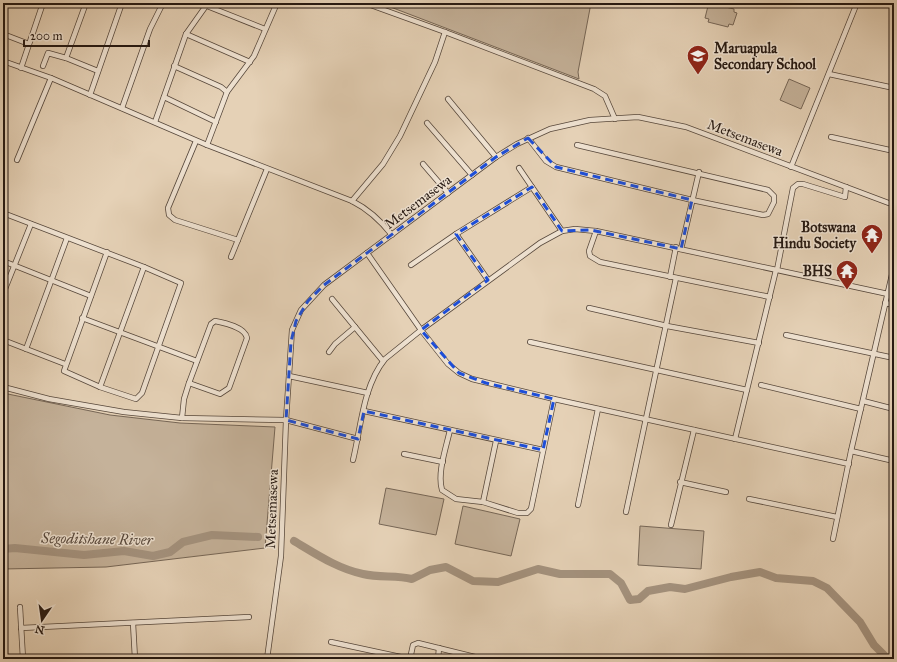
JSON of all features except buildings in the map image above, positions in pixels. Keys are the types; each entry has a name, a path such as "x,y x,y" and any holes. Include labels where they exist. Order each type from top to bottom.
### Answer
{"street":[{"path":"21,68 43,3"},
{"path":"66,58 86,3"},
{"path":"90,95 122,3"},
{"path":"122,108 150,29 164,3"},
{"path":"208,145 227,92 250,62 277,3"},
{"path":"365,3 594,89 605,96 615,119"},
{"path":"791,167 857,3"},
{"path":"885,4 894,6"},
{"path":"155,122 186,34 208,5 265,29"},
{"path":"352,201 383,164 400,136 435,62 445,32"},
{"path":"3,34 29,44"},
{"path":"186,34 250,62"},
{"path":"43,66 48,53 66,58 98,71"},
{"path":"3,61 51,78 208,145 352,201 368,210 392,235"},
{"path":"174,66 221,86 227,92"},
{"path":"829,74 894,88"},
{"path":"17,160 51,78"},
{"path":"164,96 216,122"},
{"path":"448,99 496,157"},
{"name":"Metsemasewa","path":"267,659 281,556 286,420 292,330 301,310 324,285 496,157 528,138 550,129 590,120 638,117 670,122 702,133 894,205"},
{"path":"427,123 472,175"},
{"path":"831,137 894,150"},
{"path":"528,138 546,161 556,167 692,200 763,215 768,214 774,202 774,196 768,190 699,172 577,145"},
{"path":"196,140 168,208 169,215 175,220 238,240"},
{"path":"423,164 448,193"},
{"path":"519,168 562,231"},
{"path":"231,257 267,169"},
{"path":"670,277 699,172"},
{"path":"735,439 777,270 793,188 798,184 803,184 845,197 846,188"},
{"path":"411,265 456,234 532,187"},
{"path":"3,213 107,252 181,283 139,397 132,398 100,386 66,372 64,368 107,252"},
{"path":"3,294 31,224"},
{"path":"353,460 370,381 376,369 383,361 421,330 488,280 540,243 562,231 575,229 596,231 888,294"},
{"path":"596,231 589,251 590,256 593,259 670,277 770,297"},
{"path":"456,234 488,280"},
{"path":"26,348 67,238"},
{"path":"367,254 421,330 448,364 459,373 479,381 554,399 849,464"},
{"path":"3,261 91,296"},
{"path":"833,539 851,451 894,266"},
{"path":"100,386 144,267"},
{"path":"626,512 656,370 667,326 676,278"},
{"path":"332,299 383,361"},
{"path":"885,303 894,305"},
{"path":"589,308 667,326 759,343"},
{"path":"82,318 197,361"},
{"path":"182,418 184,399 189,383 213,322 220,322 241,329 246,333 247,338 226,392 217,394 189,383"},
{"path":"329,352 335,344 355,327"},
{"path":"786,334 894,358"},
{"path":"3,340 65,364"},
{"path":"530,342 747,390"},
{"path":"289,376 368,393"},
{"path":"761,385 861,409"},
{"path":"3,387 49,399 91,407 182,418 286,420 358,439"},
{"path":"450,430 440,484 442,490 456,499 483,502 518,513 529,512 554,399"},
{"path":"863,401 894,408"},
{"path":"578,505 598,409"},
{"path":"364,411 496,441 543,450"},
{"path":"671,525 680,482 694,430"},
{"path":"483,502 496,441"},
{"path":"851,451 894,461"},
{"path":"404,454 443,462"},
{"path":"680,482 726,492"},
{"path":"750,499 837,518"},
{"path":"20,607 23,659"},
{"path":"21,628 249,617"},
{"path":"133,623 135,659"},
{"path":"331,642 410,659 412,645 415,643 469,657 483,659"},
{"path":"438,659 439,648"}],"highlighted area":[{"path":"528,138 556,167 692,200 681,249 591,230 562,231 532,187 456,234 488,280 421,330 459,373 486,383 554,399 543,450 364,411 358,439 286,420 291,342 296,321 308,301 324,285 496,157"}],"shaded area":[{"path":"380,3 591,3 578,72 579,79"},
{"path":"713,4 734,9 734,12 737,13 733,25 729,24 728,27 708,22 709,19 705,18 708,6 712,6"},
{"path":"789,79 810,88 801,109 780,100"},
{"path":"3,393 110,415 180,423 275,427 265,548 106,567 3,569"},
{"path":"386,488 444,499 436,535 379,524"},
{"path":"463,506 520,519 511,556 455,544"},
{"path":"640,526 704,531 701,569 638,565"}],"waterway":[{"name":"Segoditshane River","path":"3,549 15,548 84,555 124,551 153,556 170,552 183,542 212,535 258,537"},
{"name":"Segoditshane River","path":"294,541 345,569 376,576 412,579 430,570 446,567 473,581 498,582 538,569 560,574 610,574 621,583 630,600 639,599 648,591 670,587 685,589 731,577 760,572 776,578 813,581 827,588 860,622 874,645 888,659"}],"place":[{"name":"Maruapula Secondary School","path":"698,76"},
{"name":"Botswana Hindu Society","path":"872,254"},
{"name":"BHS","path":"847,290"}]}
